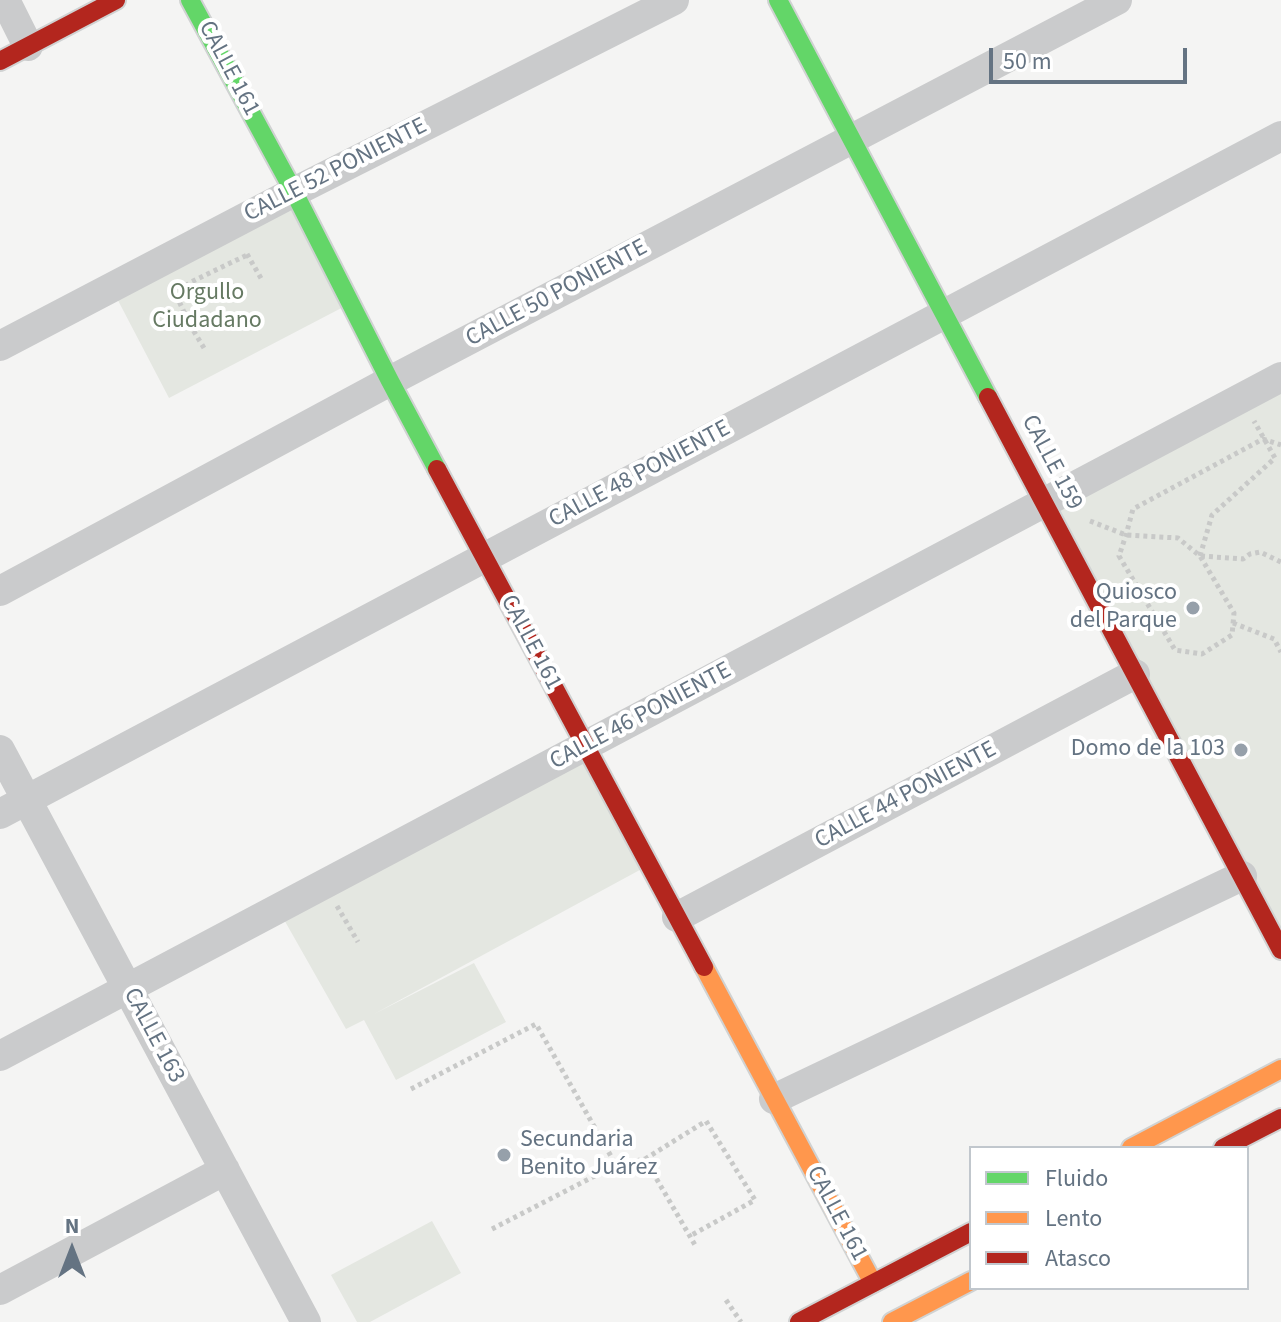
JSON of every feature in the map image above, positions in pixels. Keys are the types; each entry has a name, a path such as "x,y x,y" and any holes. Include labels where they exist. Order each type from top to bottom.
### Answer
{"street":[{"path":"5,0 28,46"},
{"path":"0,61 116,0"},
{"name":"CALLE 161","path":"190,0 294,192 484,558 873,1283"},
{"name":"CALLE 52 PONIENTE","path":"0,346 294,192 674,0"},
{"name":"CALLE 159","path":"778,0 1281,950"},
{"name":"CALLE 50 PONIENTE","path":"0,591 390,381 1117,0"},
{"name":"CALLE 48 PONIENTE","path":"0,814 1281,136"},
{"name":"CALLE 46 PONIENTE","path":"0,1056 1281,377"},
{"name":"CALLE 44 PONIENTE","path":"677,917 1135,674"},
{"name":"CALLE 163","path":"0,750 306,1322"},
{"path":"774,1099 1242,876"},
{"path":"1135,1146 1281,1069"},
{"path":"1227,1146 1281,1118"},
{"path":"0,1290 225,1170"},
{"path":"799,1322 969,1233"},
{"path":"893,1322 969,1282"}],"path":[{"path":"204,348 190,325 178,293 191,282 247,255"},
{"path":"1200,556 1212,515 1275,458 1263,439"},
{"path":"1126,535 1178,538 1200,556 1234,613 1232,635 1202,654 1175,650 1119,556 1133,509 1263,439 1281,445"},
{"path":"1200,556 1243,559 1260,552 1281,562"},
{"path":"1233,623 1274,639 1281,652"},
{"path":"325,884 358,942"},
{"path":"411,1089 536,1024 616,1165"},
{"path":"492,1229 616,1165 645,1159 706,1121 755,1200 690,1236"},
{"path":"645,1159 695,1245"},
{"path":"726,1300 741,1322"}],"green space":[{"name":"Orgullo Ciudadano","path":"294,192 351,303 169,398 111,287"},
{"path":"1281,379 1281,949 1046,503"},
{"path":"585,746 649,865 374,1014 474,963 506,1022 396,1080 364,1020 346,1029 278,909"},
{"path":"432,1221 461,1273 370,1322 357,1322 331,1275"}],"traffic: fast":[{"path":"190,0 294,192 437,469"},
{"path":"778,0 988,397"}],"traffic: slow":[{"path":"704,967 873,1283"},
{"path":"1135,1146 1281,1069"},
{"path":"892,1322 969,1282"}],"traffic: jam":[{"path":"0,61 116,0"},
{"path":"988,397 1281,950"},
{"path":"437,469 704,967"},
{"path":"1227,1146 1281,1118"},
{"path":"799,1322 969,1233"}],"place":[{"name":"Quiosco del Parque","path":"1193,608"},
{"name":"Domo de la 103","path":"1241,750"},
{"name":"Secundaria Benito Juárez","path":"504,1155"}]}
